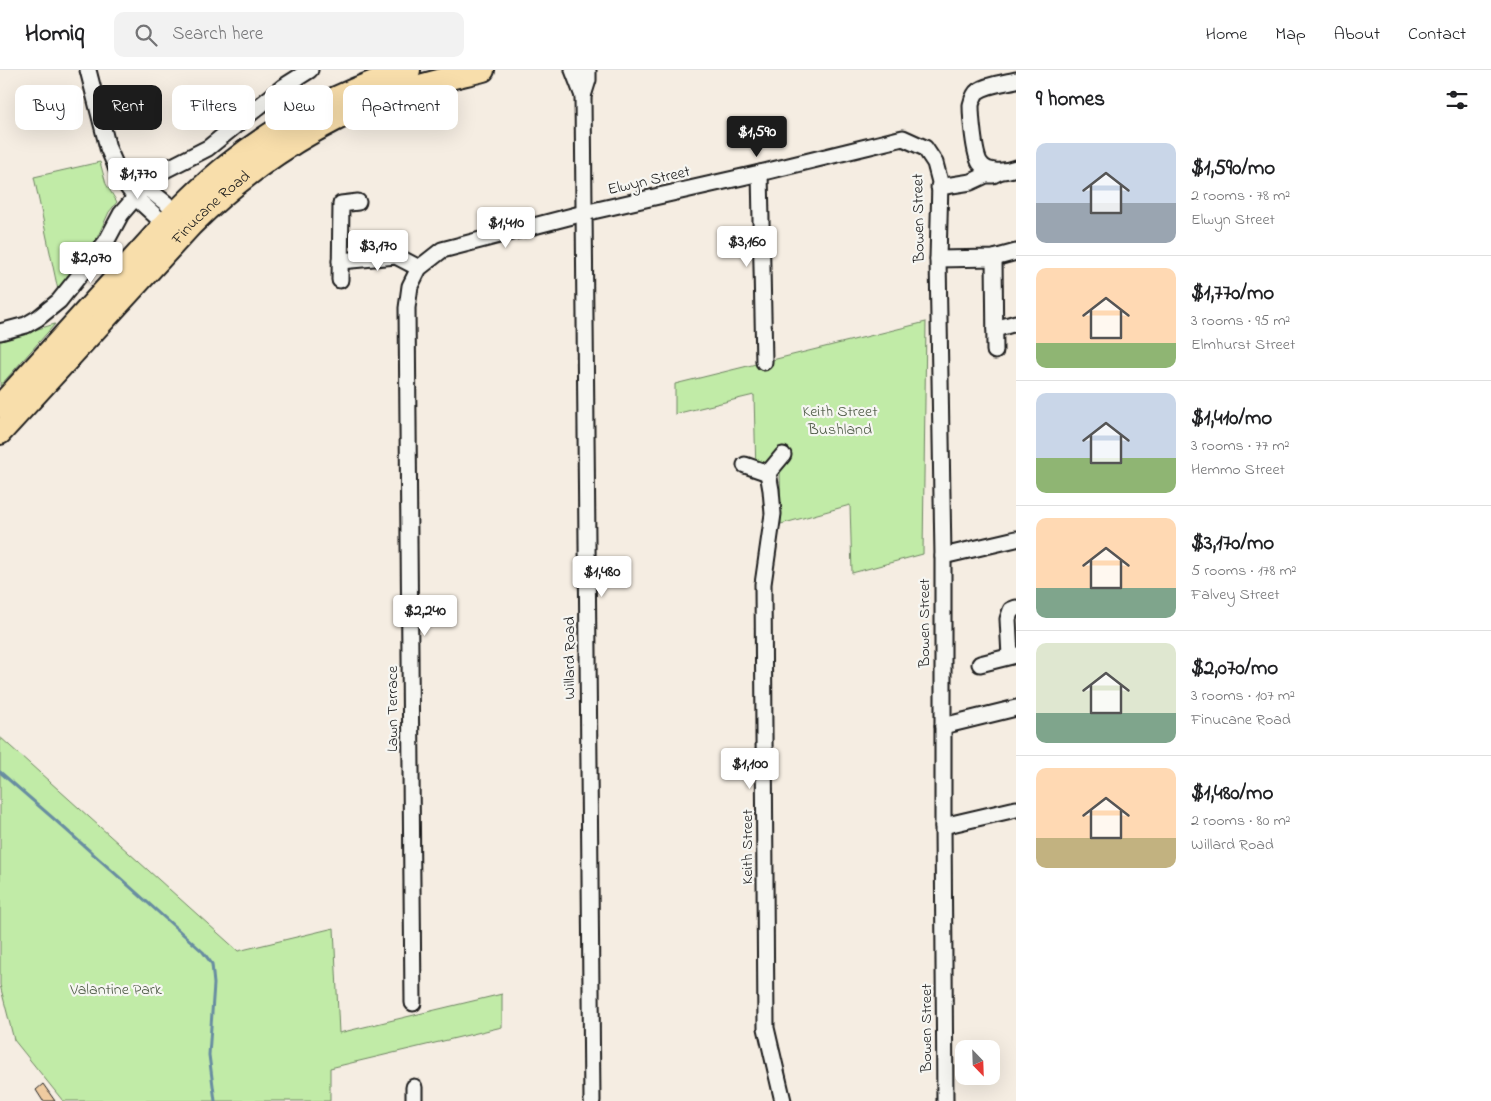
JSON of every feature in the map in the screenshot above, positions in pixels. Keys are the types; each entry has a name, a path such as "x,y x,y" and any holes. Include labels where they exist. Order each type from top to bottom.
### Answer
{"highway":[{"name":"Finucane Road","path":"333,110 369,84 409,70"},
{"name":"Finucane Road","path":"333,110 483,70"},
{"name":"Finucane Road","path":"0,406 178,225 310,130"},
{"name":"Finucane Road","path":"0,433 178,225"}],"street":[{"path":"88,70 108,148 124,184 140,191 178,225"},
{"path":"0,332 26,325 59,301 106,242 121,214 140,191 159,173 196,155 213,144 282,88 310,70"},
{"name":"Willard Road","path":"573,70 583,96"},
{"name":"Willard Road","path":"588,70 588,80 583,96 592,1101"},
{"path":"939,184 971,176 979,169 980,163 975,148 971,102 977,92 989,86 1016,80"},
{"name":"Elwyn Street","path":"419,268 442,250 903,138 925,148"},
{"name":"Bowen Street","path":"925,148 935,163 939,184 938,259 943,556 945,1101"},
{"path":"980,163 986,168 999,172"},
{"path":"939,184 971,182 986,174 1016,168"},
{"path":"760,173 764,362"},
{"path":"340,280 341,204 358,202"},
{"path":"938,259 994,258 1016,252"},
{"path":"340,261 396,256 419,268"},
{"path":"994,258 995,351"},
{"name":"Lawn Terrace","path":"413,1003 407,308 410,286 419,268"},
{"path":"995,329 1016,323"},
{"path":"745,465 768,473 784,456"},
{"name":"Keith Street","path":"768,473 772,514 763,584 766,1028 783,1101"},
{"path":"943,556 1016,539"},
{"path":"980,664 1013,656 1008,619 1012,610 1016,608"},
{"path":"943,726 1016,708"},
{"path":"943,826 1016,809"}],"green space":[{"path":"100,162 106,184 117,202 109,212 97,238 58,290 34,177"},
{"name":"Keith Street Bushland","path":"926,322 923,554 852,573 850,505 781,524 780,469 756,474 754,395 675,414 675,384"},
{"path":"55,324 0,386 0,340"},
{"name":"Valantine Park","path":"0,737 238,951 334,928 339,1033 502,994 502,1027 330,1068 330,1101 63,1101 14,1040 0,985"}],"building":[{"path":"43,1084 55,1101 43,1101 36,1090"}],"waterway":[{"path":"0,772 203,952 212,964 214,984 209,1055 215,1101"}]}
